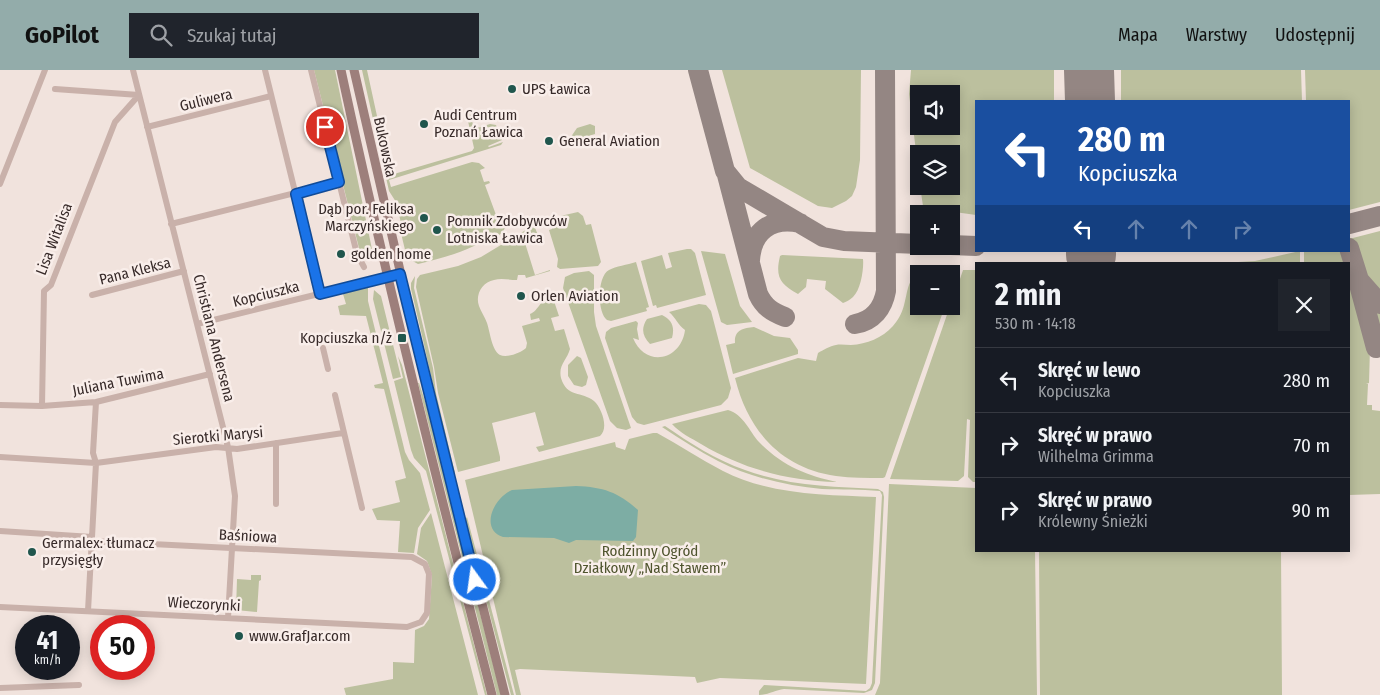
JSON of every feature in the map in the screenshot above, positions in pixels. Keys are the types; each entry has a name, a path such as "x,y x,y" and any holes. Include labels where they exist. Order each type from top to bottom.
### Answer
{"main road":[{"name":"Bukowska","path":"341,70 387,277 433,468 492,695"},
{"name":"Bukowska","path":"354,70 400,274 449,477 505,695"}],"street":[{"path":"0,184 44,70"},
{"name":"Christiana Andersena","path":"133,70 228,447 234,496 228,618"},
{"path":"265,70 320,294"},
{"path":"311,70 357,254 364,267"},
{"path":"55,89 139,95"},
{"name":"Lisa Witalisa","path":"42,406 44,291 51,284 115,122 139,95"},
{"name":"Guliwera","path":"147,127 272,96"},
{"path":"171,224 339,182"},
{"name":"Pana Kleksa","path":"92,294 184,271"},
{"name":"Kopciuszka","path":"197,324 400,274"},
{"path":"323,348 328,369"},
{"name":"Juliana Tuwima","path":"0,405 42,406 96,402 210,374"},
{"path":"335,395 362,508"},
{"path":"88,611 96,463 93,453 96,402"},
{"name":"Sierotki Marysi","path":"0,457 96,463 206,448 237,448 344,433"},
{"path":"276,443 276,504"},
{"name":"Baśniowa","path":"0,531 92,539 415,558 421,561 429,574 425,617 420,624 407,627"},
{"name":"Wieczorynki","path":"0,607 407,627"},
{"path":"0,688 79,685"}],"green space":[{"path":"314,70 335,70 374,259 365,257 360,252"},
{"path":"362,70 367,70 387,170 394,174 472,151 474,148 466,112 469,111 471,117 487,112 487,116 472,121 474,129 490,124 496,125 502,140 488,146 503,142 501,145 389,180 391,187 472,162 479,163 485,168 480,170 484,182 489,181 490,183 485,185 499,223 504,222 505,228 501,234 497,233 459,252 418,264 407,258 396,202 389,191"},
{"path":"722,70 861,70 860,160 856,187 852,196 832,208 818,206 750,168"},
{"path":"911,70 1054,70 1054,100 975,100 975,215 960,213 960,205 923,205 921,195 960,195 960,145 915,145 914,135 960,135 960,85 910,85 910,102 909,94"},
{"path":"1121,70 1301,70 1302,100 1121,100"},
{"path":"1305,70 1380,70 1380,202 1350,210 1350,100 1306,100"},
{"path":"590,124 595,126 595,134 575,140 564,147 577,128"},
{"path":"578,212 583,216 586,225 591,224 601,262 598,266 560,269 557,267 558,259 549,230 552,229 556,217"},
{"path":"534,225 539,238 525,243 535,275 550,271 526,278 525,275 518,275 517,280 500,279 490,281 480,290 479,306 487,323 495,350 500,355 506,356 526,348 527,343 522,326 540,321 539,318 531,320 530,314 545,300 553,298 559,316 551,318 555,331 564,329 570,349 562,366 561,378 567,389 589,398 597,404 602,413 603,433 600,436 539,452 536,447 544,445 535,412 492,423 500,461 458,472 438,393 416,287 417,279 420,275 458,266 481,257"},
{"path":"1380,231 1380,348 1370,348 1369,383 1366,384 1368,384 1367,405 1372,405 1372,410 1380,411 1380,494 1350,495 1350,262 1304,262 1304,252 1350,252 1350,239"},
{"path":"691,249 695,253 706,295 657,308 656,305 653,306 641,261 662,255 666,269 672,267 668,253"},
{"path":"701,251 725,254 740,306 752,322 727,325 721,322"},
{"path":"1300,252 1300,262 1238,262 1255,261"},
{"path":"780,256 863,259 860,284 856,294 843,303 825,289 826,281 807,279 806,287 798,294 787,287 780,279 778,269"},
{"path":"636,262 649,307 646,308 647,311 611,321 607,320 601,310 600,303 602,279 609,270"},
{"path":"963,270 975,270 975,482 968,477 970,420 967,419 964,476 958,481 890,479 947,315 960,315 960,279"},
{"path":"589,271 594,275 596,326 631,428 626,430 617,428 610,421 563,288 565,277 574,273"},
{"path":"415,276 414,288 455,473 453,472 411,289 411,283"},
{"path":"910,282 910,315 942,315 885,477 847,477 816,472 799,465 783,455 758,430 741,397 735,378 798,358 816,361 818,353 831,346 851,345 874,340 889,330 900,317"},
{"path":"368,287 368,301 405,452 420,473 430,510 418,528 414,553 398,552 400,521 377,520 372,509 400,502 395,481 406,478 384,389 375,388 374,385 383,383 366,316 340,315 338,306 346,304 343,294"},
{"path":"374,290 381,296 401,377 393,379 373,299"},
{"path":"699,304 706,305 711,311 731,388 728,398 721,405 644,425 637,423 632,417 605,338 606,332 611,328 636,321 638,323 639,340 633,338 639,348 646,354 662,357 677,349 685,330 669,312"},
{"path":"662,315 672,324 672,338 650,344 643,332 645,322 647,319"},
{"path":"754,327 774,336 790,338 798,350 798,354 733,374 726,345 735,343 736,335 740,330"},
{"path":"398,356 402,365 487,695 485,695 426,471 414,458 411,450 394,381 403,378"},
{"path":"577,356 581,358 588,377 586,385 582,387 574,385 568,376 568,365"},
{"path":"418,383 427,407 501,695 497,695"},
{"path":"728,410 734,412 746,424 767,450 785,463 805,473 837,482 801,479 750,467 717,453 678,430 672,424"},
{"path":"665,426 714,456 734,466 761,475 794,483 878,489 883,492 875,683 872,690 864,693 784,689 759,695 759,691 764,685 866,691 870,688 872,683 882,495 880,491 809,488 755,476 730,467 711,457 662,427"},
{"name":"Rodzinny Ogród Działkowy „Nad Stawem”","path":"657,433 723,471 759,485 798,492 876,497 866,684 720,678 697,683 695,677 520,669 515,670 521,695 516,695 465,480 615,442 616,447 625,450 629,439"},
{"path":"889,484 975,488 975,552 1035,552 1037,695 875,695 880,683"},
{"path":"431,513 478,695 346,695 344,688 393,679 393,662 414,663 415,630 424,626 429,619 432,575 427,561 417,554 421,528"},
{"path":"467,517 514,695 511,695 465,520"},
{"path":"1039,552 1281,552 1282,695 1040,695"},
{"path":"251,575 261,575 257,612 236,610 237,579 251,580"}],"water":[{"path":"576,486 602,489 610,492 624,499 638,510 636,537 633,541 576,540 569,543 554,538 503,537 496,533 492,527 492,513 495,506 505,494 512,490"}],"taxiway":[{"path":"698,70 725,171 738,187 823,237 844,241 910,244"},
{"path":"855,324 867,320 876,313 880,308 886,291 885,70"},
{"path":"727,175 758,294 769,308 785,317"},
{"path":"1350,224 1380,216"},
{"path":"750,260 755,241 765,228 780,222 800,223"},
{"path":"960,245 975,246"},
{"path":"1350,251 1359,280 1380,304"},
{"path":"1354,266 1376,348"}],"runway":[{"path":"1089,70 1090,100"}],"place":[{"name":"UPS Ławica","path":"512,89"},
{"name":"Audi Centrum Poznań Ławica","path":"424,124"},
{"name":"General Aviation","path":"549,141"},
{"name":"Dąb por. Feliksa Marczyńskiego","path":"424,218"},
{"name":"Pomnik Zdobywców Lotniska Ławica","path":"437,230"},
{"name":"golden home","path":"341,254"},
{"name":"Orlen Aviation","path":"521,296"},
{"name":"Kopciuszka n/ż","path":"402,338"},
{"name":"Germalex: tłumacz przysięgły","path":"32,552"},
{"name":"www.GrafJar.com","path":"239,636"}],"route":[{"path":"325,127 339,182 296,194 320,294 400,274 475,580"}]}
